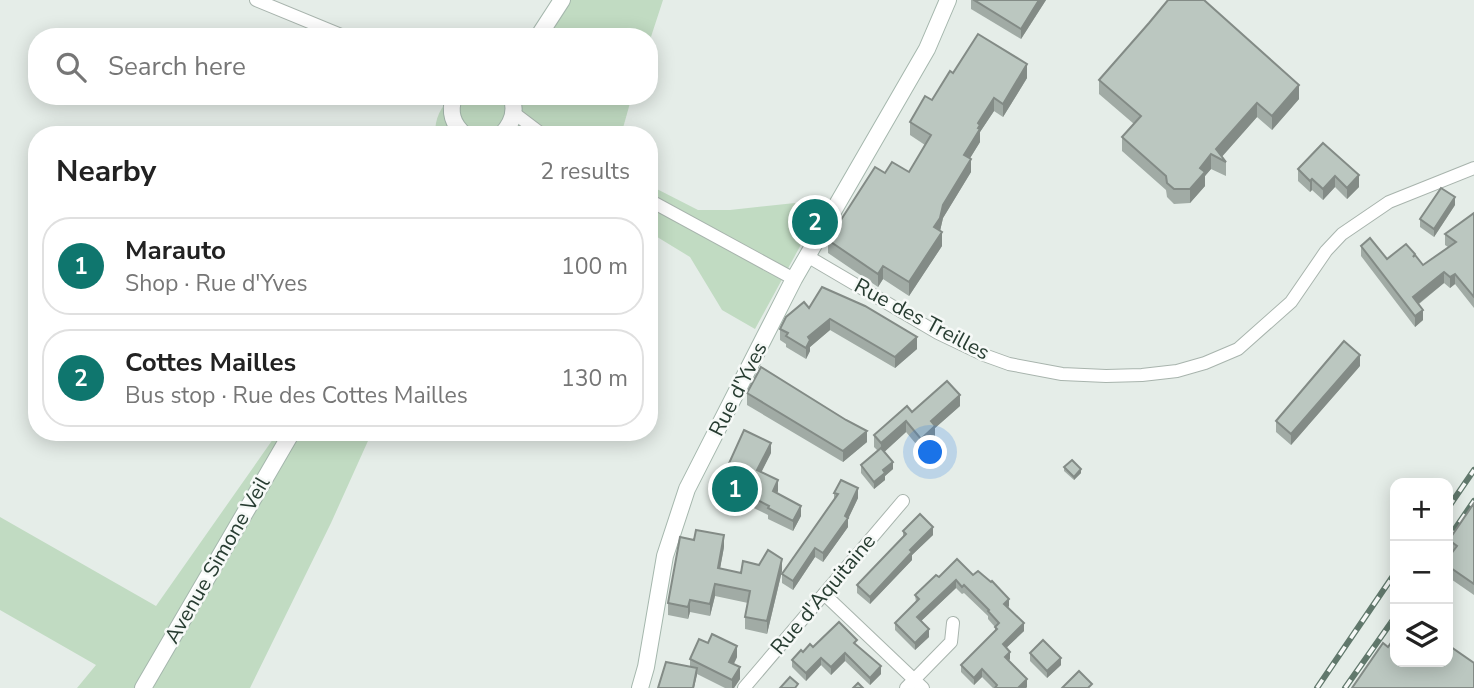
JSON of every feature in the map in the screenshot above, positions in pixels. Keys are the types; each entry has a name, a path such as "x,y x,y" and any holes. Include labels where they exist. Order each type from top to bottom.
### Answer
{"street":[{"path":"256,0 324,28"},
{"path":"543,28 562,0"},
{"name":"Rue d'Yves","path":"640,688 665,556 687,489 794,279 927,49 948,0"},
{"path":"508,126 514,113 514,105"},
{"path":"514,113 531,126"},
{"name":"Rue des Treilles","path":"807,256 938,333 1009,364 1054,373 1095,376 1177,371 1238,349 1291,302 1326,251 1342,234 1389,202 1474,168"},
{"path":"658,205 794,279"},
{"name":"Avenue Simone Veil","path":"143,688 287,441"},
{"name":"Rue d'Aquitaine","path":"744,688 903,501"},
{"path":"824,594 915,685 951,642 953,623"}],"green space":[{"path":"568,0 663,0 654,28 552,28"},
{"path":"445,105 629,105 624,126 436,126 439,113"},
{"path":"658,190 698,210 730,210 795,203 816,217 755,329 722,310 690,257 658,237"},
{"path":"272,441 368,441 250,688 77,688 96,665 0,610 0,517 156,606"}],"building":[{"path":"974,0 1039,0 1021,29"},
{"path":"1168,0 1204,0 1299,85 1272,116 1257,103 1216,149 1226,162 1211,154 1200,168 1205,172 1190,189 1174,189 1167,183 1166,176 1122,137 1141,116 1099,80"},
{"path":"978,34 1027,64 1003,104 994,98 978,123 980,129 964,155 971,159 943,205 940,218 934,227 942,232 909,282 883,266 878,274 828,240 875,167 885,173 892,162 909,172 931,135 910,122 925,96 932,100 950,71 953,73"},
{"path":"1323,143 1359,175 1347,188 1335,176 1323,189 1298,169"},
{"path":"1441,188 1455,197 1434,229 1420,219"},
{"path":"1474,213 1474,297 1455,274 1450,277 1444,272 1413,297 1423,310 1415,316 1361,246 1370,238 1387,259 1406,244 1415,254 1413,257 1415,255 1423,265 1456,242 1445,234"},
{"path":"822,287 865,306 917,337 895,357 830,319 808,337 810,340 806,348 786,336 788,333 780,329 786,317 804,302 809,308"},
{"path":"1344,341 1360,355 1291,434 1276,421"},
{"path":"761,367 867,431 843,451 747,393"},
{"path":"947,381 960,395 931,421 935,426 921,439 906,421 881,443 874,435 907,406 912,412"},
{"path":"744,430 771,443 757,470 778,480 773,491 801,506 793,521 721,481"},
{"path":"881,448 893,462 874,482 861,465"},
{"path":"1072,460 1081,469 1074,477 1064,467"},
{"path":"841,480 858,488 845,516 848,518 823,553 815,548 793,581 782,574 838,494 834,493"},
{"path":"1474,503 1474,584 1453,569 1453,551 1457,546 1453,543 1453,534"},
{"path":"920,514 933,527 870,597 857,585 906,534 903,531"},
{"path":"696,530 724,535 718,568 741,573 743,561 759,565 768,550 782,559 767,621 745,617 750,591 715,584 710,604 690,600 688,607 668,603 680,537 694,540"},
{"path":"957,559 973,575 978,571 992,581 1009,599 1004,604 1024,623 1003,644 1010,652 1005,657 1027,679 1018,688 995,688 997,685 982,669 974,678 961,665 997,629 995,627 999,623 964,585 962,587 956,580 917,617 929,629 915,643 895,623 919,599 915,595"},
{"path":"839,622 857,640 854,643 881,666 870,678 845,653 831,667 821,658 806,673 792,660 810,644 813,647"},
{"path":"712,634 737,646 729,662 740,667 732,680 690,659 699,639 708,643"},
{"path":"1043,640 1061,658 1047,671 1030,653"},
{"path":"1383,643 1388,647 1390,644 1390,667 1453,667 1453,648 1474,663 1474,688 1352,688"},
{"path":"666,662 697,668 693,688 658,688"},
{"path":"1079,671 1092,684 1088,688 1062,688"},
{"path":"790,677 798,684 795,688 780,688"}],"railway":[{"path":"1453,501 1474,470"},
{"path":"1453,532 1474,501"},
{"path":"1317,688 1390,580"},
{"path":"1345,688 1390,624"}],"place":[{"name":"Cottes Mailles","path":"815,222"},
{"name":"Marauto","path":"735,489"}]}
